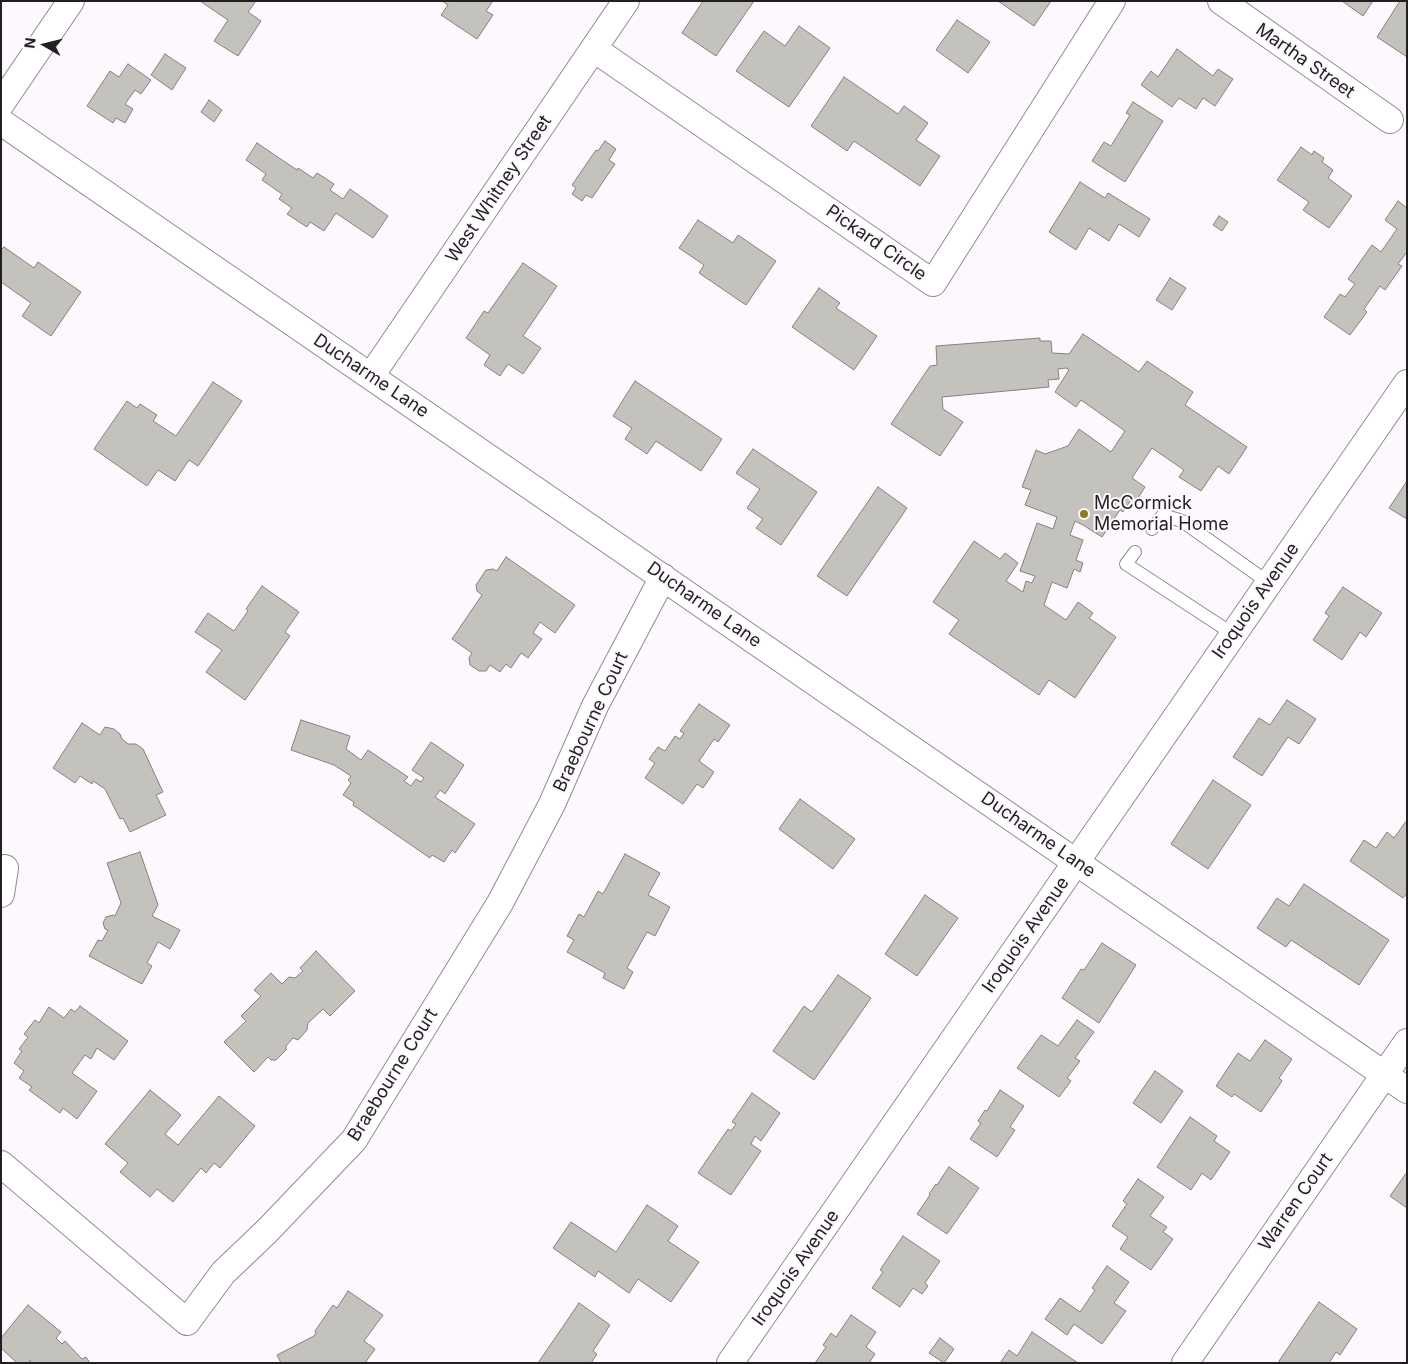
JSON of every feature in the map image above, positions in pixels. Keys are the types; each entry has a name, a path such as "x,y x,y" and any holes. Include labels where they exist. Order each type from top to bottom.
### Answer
{"street":[{"path":"1,104 71,1"},
{"name":"West Whitney Street","path":"371,376 626,1"},
{"name":"Pickard Circle","path":"594,49 933,283 1112,1"},
{"name":"Martha Street","path":"1221,1 1390,120"},
{"name":"Ducharme Lane","path":"1,122 1407,1090"},
{"name":"Iroquois Avenue","path":"730,1363 1407,383"},
{"name":"Braebourne Court","path":"1,1164 187,1322 223,1273 268,1231 354,1140 500,903 552,804 595,706 664,577"},
{"path":"1,894 5,868"},
{"name":"Warren Court","path":"1185,1363 1407,1042"}],"lane":[{"path":"1152,529 1163,515 1182,521 1269,583"},
{"path":"1135,552 1126,564 1234,634"}],"building":[{"path":"200,1 256,1 248,12 261,21 238,56 214,41 228,20"},
{"path":"442,1 493,1 486,11 493,15 477,39 441,15 448,5"},
{"path":"703,1 754,1 716,56 682,33"},
{"path":"998,1 1051,1 1034,26"},
{"path":"1342,1 1373,1 1363,16"},
{"path":"1400,1 1407,1 1407,57 1377,37"},
{"path":"957,20 990,42 968,73 936,50"},
{"path":"799,26 830,48 789,107 736,71 764,31 785,46"},
{"path":"1177,49 1213,76 1218,69 1233,79 1215,106 1203,98 1196,109 1179,98 1172,107 1141,85 1151,71 1158,77"},
{"path":"165,54 186,68 172,90 151,75"},
{"path":"128,64 151,80 141,94 135,90 125,104 133,109 125,123 116,118 113,123 87,106 110,71 119,77"},
{"path":"844,77 898,114 904,106 928,123 916,140 940,156 920,186 854,141 847,151 811,126"},
{"path":"209,100 222,110 214,122 201,112"},
{"path":"1133,102 1163,121 1125,182 1092,161 1104,142 1111,146 1130,115 1126,113"},
{"path":"605,141 616,149 609,160 615,164 592,198 586,195 582,201 572,194 576,188 572,185 596,150 598,151"},
{"path":"257,143 297,170 298,168 313,178 317,173 334,184 330,190 343,199 350,189 388,216 373,238 336,213 324,231 310,222 307,227 287,214 292,208 279,199 282,194 262,180 266,174 246,160"},
{"path":"1301,147 1312,155 1314,151 1324,158 1322,162 1333,170 1328,178 1352,196 1329,228 1303,210 1309,202 1277,180"},
{"path":"1080,182 1105,198 1108,193 1150,219 1139,237 1119,224 1109,241 1089,228 1076,250 1049,232"},
{"path":"1398,201 1407,208 1407,252 1398,264 1402,266 1385,290 1380,286 1364,309 1367,312 1350,335 1324,317 1340,294 1345,297 1355,284 1348,279 1372,245 1381,252 1397,229 1385,220"},
{"path":"1219,216 1228,222 1222,231 1213,225"},
{"path":"698,220 733,243 738,235 776,261 746,305 699,273 704,265 679,248"},
{"path":"4,247 34,268 38,262 81,292 51,336 22,316 31,303 1,282 1,250"},
{"path":"523,263 557,286 523,336 541,348 523,374 508,364 500,376 484,365 490,355 466,338 484,311 488,313"},
{"path":"1170,278 1186,288 1172,310 1156,300"},
{"path":"819,288 840,303 836,308 877,336 854,370 792,327"},
{"name":"McCormick Memorial Home","path":"1083,334 1139,372 1147,361 1193,392 1185,405 1247,447 1229,474 1218,466 1201,491 1179,477 1184,470 1152,448 1132,478 1145,487 1135,503 1131,500 1123,512 1120,510 1102,537 1075,521 1070,535 1083,540 1076,560 1083,563 1080,572 1074,569 1067,588 1052,582 1044,605 1066,620 1078,602 1093,613 1089,618 1116,637 1075,698 1049,680 1039,695 949,634 959,620 933,602 974,541 1000,559 1005,553 1018,563 1006,581 1023,592 1026,581 1032,583 1035,576 1020,571 1037,523 1053,529 1057,517 1025,505 1031,490 1022,487 1036,450 1045,454 1068,446 1079,429 1111,452 1125,431 1081,400 1076,407 1055,392 1069,370 1066,368 1058,369 1059,379 1048,380 1049,387 942,397 943,409 963,422 940,456 891,424 930,366 937,365 936,346 1040,338 1040,341 1051,341 1052,353 1069,354"},
{"path":"635,381 722,439 701,471 656,441 647,454 625,439 632,428 613,416"},
{"path":"213,382 242,401 198,466 189,460 175,481 158,470 147,486 94,449 127,401 137,408 140,404 157,415 153,421 176,436"},
{"path":"753,449 817,492 781,545 756,528 763,519 747,508 760,489 736,473"},
{"path":"1407,481 1407,519 1389,508"},
{"path":"878,487 907,508 847,596 817,576"},
{"path":"506,557 575,605 555,633 540,622 533,633 542,639 528,658 521,653 511,668 506,664 500,672 490,665 486,671 479,671 470,665 469,658 472,653 452,639 482,595 477,591 476,585 486,570 493,569 497,571"},
{"path":"262,586 299,612 285,632 290,636 245,700 206,672 222,650 195,632 208,613 234,631"},
{"path":"1343,587 1382,613 1366,637 1360,632 1342,660 1313,640 1329,616 1325,613"},
{"path":"1287,700 1316,719 1299,744 1288,737 1262,776 1233,757 1259,718 1270,725"},
{"path":"699,704 730,725 718,742 714,739 699,761 714,772 703,788 697,784 683,804 645,778 655,763 649,759 658,747 665,751 675,736 680,739 684,733 680,731"},
{"path":"301,720 350,736 346,749 361,760 368,750 408,777 404,781 411,786 416,779 421,782 424,778 412,770 431,742 464,765 445,794 440,790 435,797 475,824 455,853 452,850 444,862 432,855 430,858 353,805 354,802 343,795 351,783 348,780 351,776 334,765 291,750"},
{"path":"82,723 100,735 105,727 114,729 128,744 136,744 143,749 163,792 156,795 166,815 130,832 123,818 120,819 105,789 93,781 92,784 80,776 75,783 53,768"},
{"path":"1213,780 1251,805 1208,869 1171,844"},
{"path":"800,799 855,839 833,869 779,829"},
{"path":"1407,820 1407,893 1403,898 1350,861 1364,840 1376,848 1387,832 1394,838"},
{"path":"140,852 158,905 152,916 180,930 170,949 158,942 147,963 152,966 142,984 89,956 98,940 102,941 108,930 105,929 103,923 106,917 115,916 121,903 107,863"},
{"path":"625,854 660,873 648,895 670,907 655,936 647,932 627,968 633,972 624,989 603,978 605,973 567,952 574,940 567,936 579,914 584,917 598,891 603,894"},
{"path":"1304,884 1389,940 1359,985 1291,940 1286,947 1257,928 1277,898 1289,906"},
{"path":"925,895 958,918 917,976 885,954"},
{"path":"1102,943 1136,965 1099,1023 1062,998 1081,969 1084,970"},
{"path":"316,951 355,991 330,1016 323,1009 308,1023 307,1030 298,1040 293,1038 286,1046 286,1050 276,1060 271,1060 268,1057 254,1072 224,1042 246,1021 241,1016 261,996 254,990 271,973 282,984 289,977 295,978 303,971 300,968"},
{"path":"838,975 871,998 814,1080 773,1051 804,1006 812,1012"},
{"path":"80,1006 128,1041 114,1060 97,1048 91,1059 85,1055 72,1073 97,1091 77,1119 63,1108 60,1113 29,1090 32,1087 19,1078 24,1071 14,1063 22,1051 19,1049 28,1037 24,1034 35,1020 39,1023 49,1007 64,1018 71,1009 75,1012"},
{"path":"1077,1020 1094,1032 1075,1058 1080,1061 1067,1078 1071,1081 1059,1097 1017,1068 1041,1035 1058,1046"},
{"path":"1265,1040 1292,1059 1279,1078 1282,1081 1261,1112 1234,1094 1232,1097 1216,1086 1238,1053 1250,1061"},
{"path":"1155,1071 1183,1091 1161,1123 1133,1103"},
{"path":"150,1090 181,1115 165,1134 178,1145 219,1096 255,1126 220,1168 214,1163 206,1173 201,1168 173,1202 157,1189 150,1197 120,1172 128,1163 105,1144"},
{"path":"1000,1090 1024,1106 1010,1127 1015,1130 997,1157 970,1139 981,1123 978,1121 985,1110 987,1111"},
{"path":"752,1093 780,1113 761,1141 755,1136 751,1144 761,1151 731,1195 698,1173 728,1129 731,1131 736,1124 732,1122"},
{"path":"1190,1117 1217,1136 1214,1141 1230,1152 1211,1180 1202,1173 1191,1190 1157,1167"},
{"path":"949,1167 979,1188 947,1234 917,1214"},
{"path":"1407,1172 1407,1208 1390,1196"},
{"path":"1138,1179 1164,1197 1150,1216 1167,1227 1163,1232 1173,1239 1151,1270 1120,1249 1128,1237 1112,1226 1127,1204 1123,1201"},
{"path":"647,1205 678,1226 668,1241 699,1262 671,1302 638,1279 629,1293 598,1271 595,1277 553,1248 571,1222 616,1252"},
{"path":"903,1236 940,1261 925,1283 928,1286 922,1294 913,1288 900,1307 872,1288 883,1272 880,1270"},
{"path":"1107,1266 1129,1282 1114,1303 1126,1311 1102,1344 1074,1324 1067,1335 1045,1319 1060,1298 1080,1312 1095,1290 1092,1288"},
{"path":"348,1291 383,1315 364,1341 375,1349 365,1363 281,1363 277,1355 314,1336 315,1331 333,1305 337,1308"},
{"path":"1319,1302 1357,1329 1340,1355 1336,1352 1329,1363 1281,1363 1279,1361"},
{"path":"579,1303 610,1325 593,1351 597,1354 591,1363 538,1363"},
{"path":"28,1305 61,1332 56,1338 62,1344 65,1341 82,1359 86,1357 90,1363 31,1363 30,1360 28,1363 17,1363 1,1348 1,1338"},
{"path":"851,1315 876,1332 866,1347 875,1354 869,1363 815,1363 826,1347 823,1345 831,1333 836,1337"},
{"path":"1032,1332 1078,1363 1000,1363 1009,1350 1017,1356"},
{"path":"940,1338 954,1349 944,1363 929,1353"}],"place":[{"name":"McCormick Memorial Home","path":"1084,514"}]}
